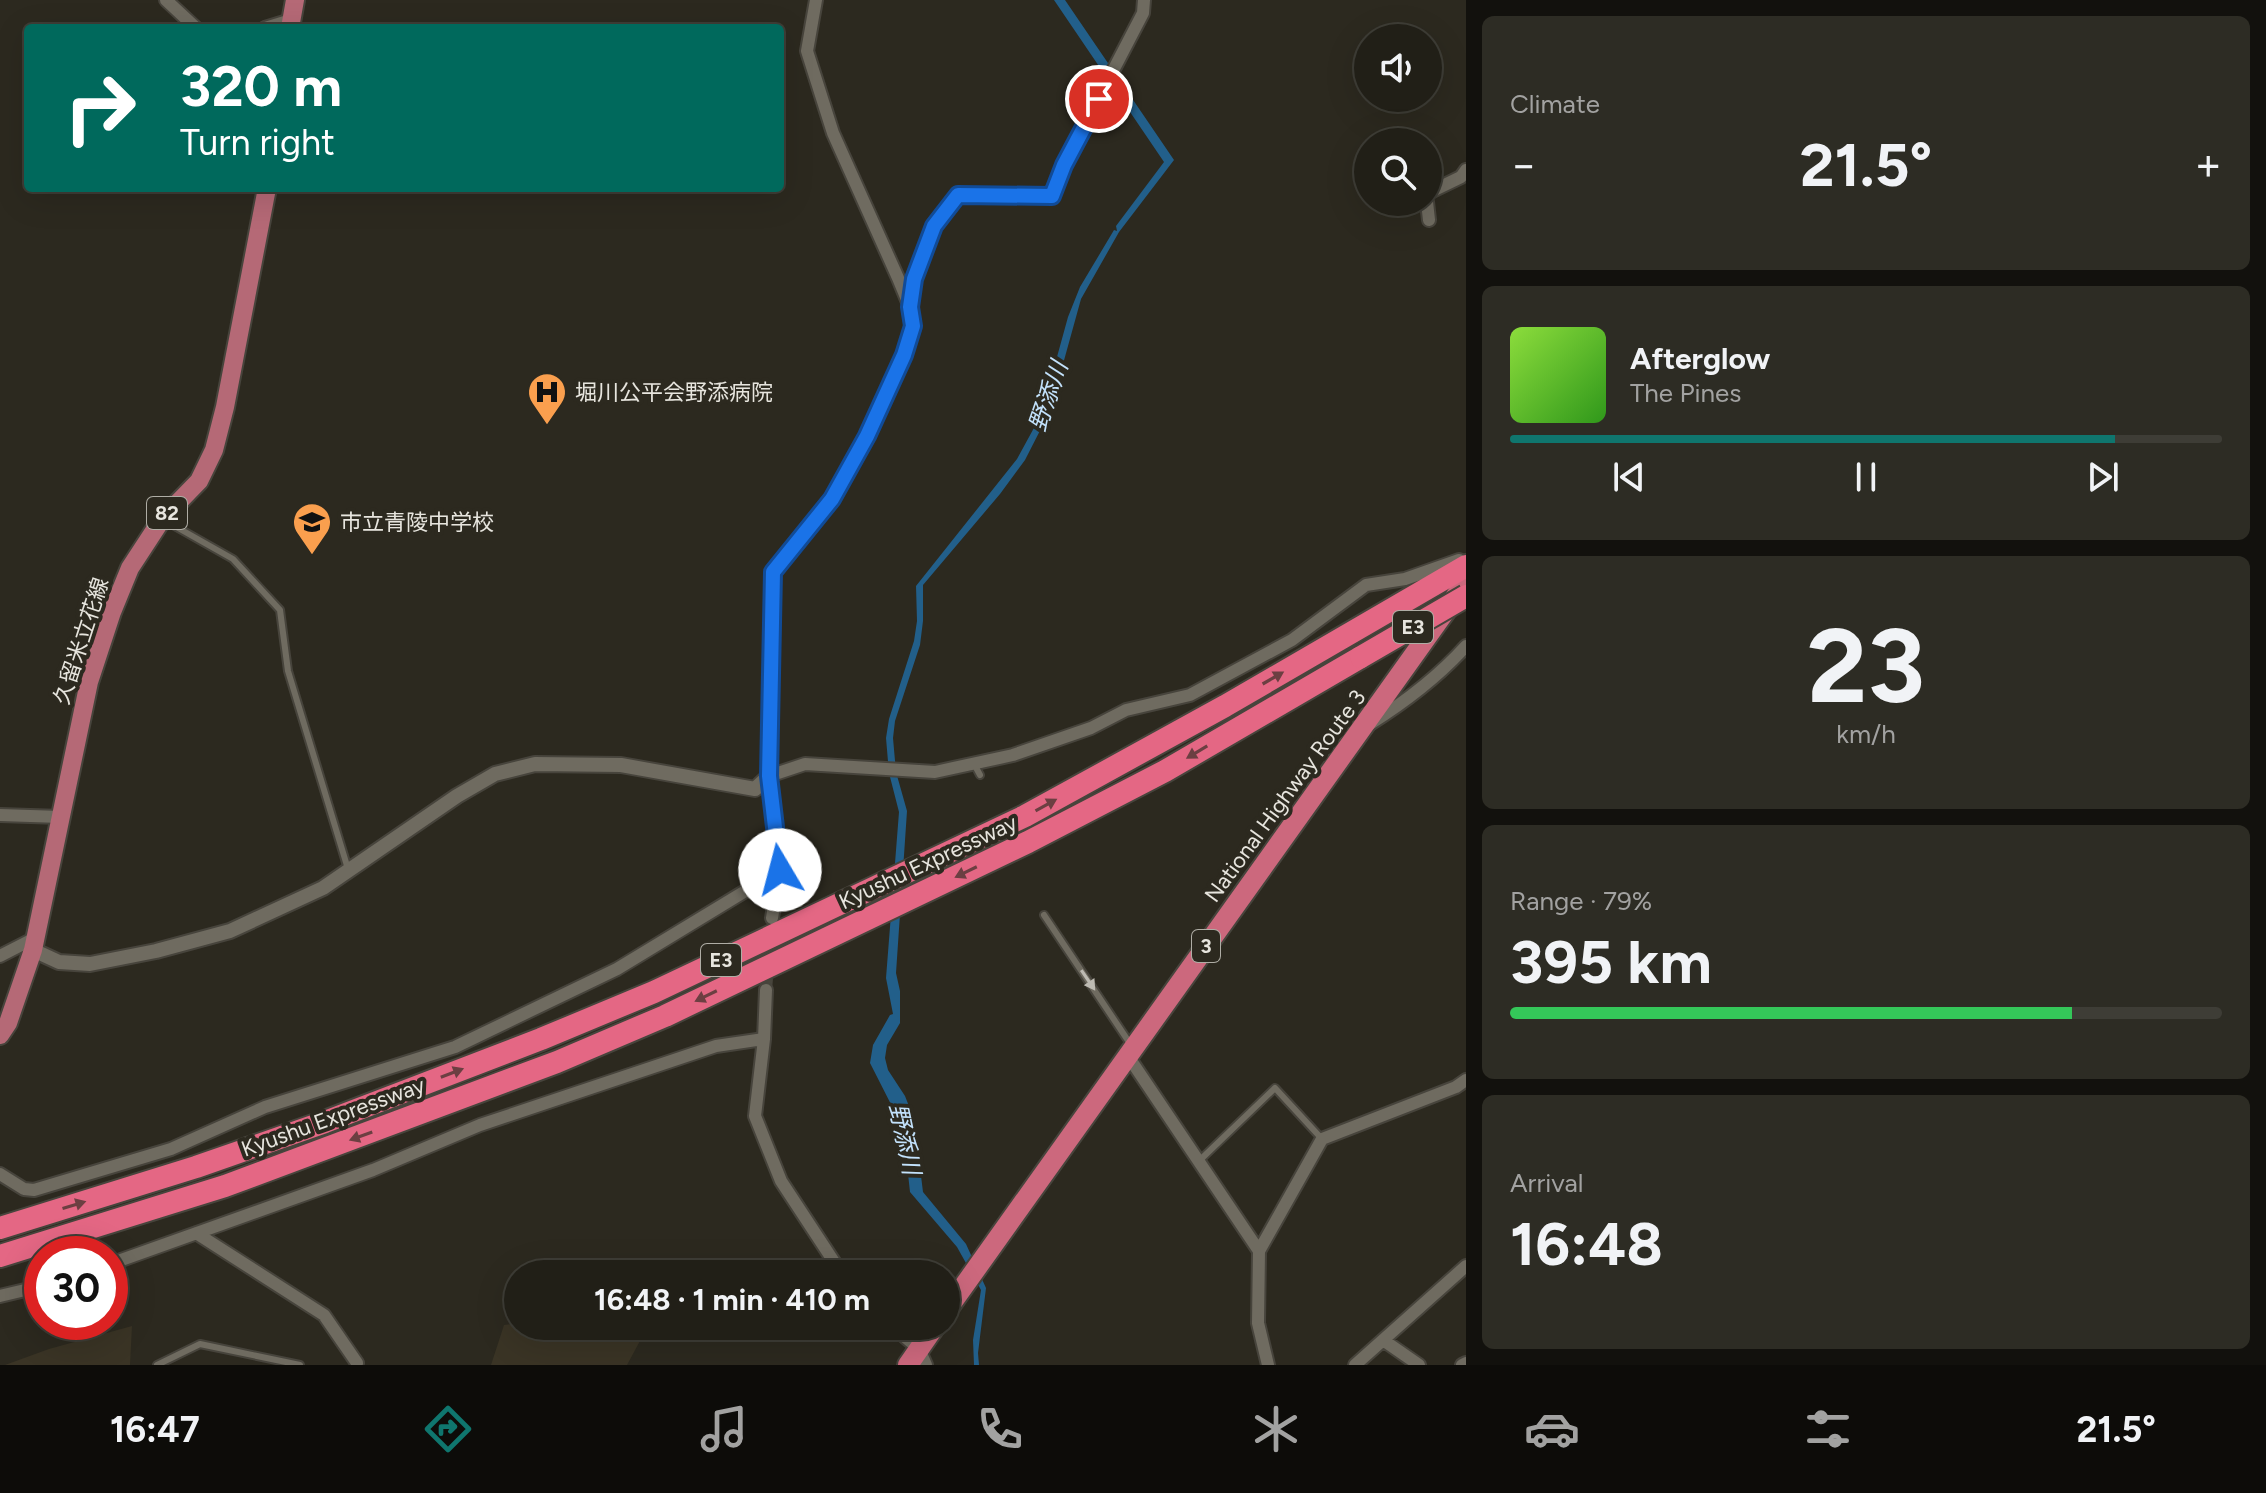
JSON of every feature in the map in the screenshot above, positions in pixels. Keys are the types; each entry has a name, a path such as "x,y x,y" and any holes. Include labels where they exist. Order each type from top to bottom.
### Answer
{"highway":[{"name":"Kyushu Expressway","path":"0,1228 196,1167 325,1122 654,992 1025,816 1225,706 1466,566"},
{"name":"National Highway Route 3","path":"960,1291 1466,582"},
{"name":"Kyushu Expressway","path":"0,1256 225,1186 557,1062 665,1016 1042,835 1165,771 1466,596"},
{"path":"918,1360 928,1340"}],"main road":[{"path":"290,24 295,0"},
{"name":"久留米立花線","path":"0,1035 8,1023 34,944 89,682 112,612 130,568 162,519 199,481 214,450 266,192"}],"street":[{"path":"166,0 192,24"},
{"path":"772,918 780,870 769,776 773,572 832,499 867,436 904,355 913,326 910,307 833,133 807,51 816,0"},
{"path":"910,307 914,279 934,226 958,195 1052,196 1064,165 1143,13 1144,0"},
{"path":"1442,186 1461,177 1466,170"},
{"path":"1429,216 1429,220"},
{"path":"0,956 34,944 59,962 90,964 156,951 230,931 323,888 457,796 495,774 535,764 621,765 755,789 769,776 805,764 935,772 1013,755 1091,728 1126,710 1190,695 1292,640 1366,585 1405,579 1466,557"},
{"path":"1364,727 1397,707 1466,646"},
{"path":"0,815 61,817"},
{"path":"0,1174 24,1189 34,1190 171,1149 265,1107 455,1047 617,969 780,870"},
{"path":"766,990 755,1116 781,1181 833,1260"},
{"path":"128,1258 373,1170 480,1125 716,1046 764,1039"},
{"path":"1131,1052 1259,1251"},
{"path":"1268,1365 1258,1323 1259,1251 1322,1139 1456,1087 1466,1080"},
{"path":"196,1233 324,1315 357,1363"},
{"path":"1355,1365 1466,1266"},
{"path":"0,1296 24,1290"},
{"path":"903,1340 918,1360"},
{"path":"1383,1340 1419,1365"}],"lane":[{"path":"162,519 233,559 280,610 288,671 349,872"},
{"path":"973,762 980,775"},
{"path":"1044,915 1131,1052"},
{"path":"1199,1161 1275,1088 1322,1139"},
{"path":"157,1365 200,1344 300,1365"}],"shaded area":[{"path":"504,1325 504,1340 640,1340 627,1365 491,1365"},
{"path":"132,1326 130,1365 5,1365 81,1340 128,1340 128,1327"}],"water":[{"name":"野添川","path":"1054,0 1065,0 1174,160 1119,232 1081,299 1050,411 1025,460 923,585 920,645 895,721 896,772 907,811 896,973 900,991 900,1023 887,1045 885,1058 888,1070 905,1096 914,1119 923,1192 966,1244 986,1288 979,1365 974,1365 973,1340 981,1290 957,1247 910,1192 903,1128 870,1063 873,1045 893,1014 886,978 899,812 889,773 886,738 914,641 916,586 1017,459 1041,415 1068,317 1080,287 1114,230 1117,231 1116,226 1164,162"}],"tunnel":[{"path":"766,990 771,933"}],"place":[{"name":"堀川公平会野添病院","path":"547,426"},
{"name":"市立青陵中学校","path":"312,556"}],"route":[{"path":"780,870 769,776 773,572 832,499 867,436 904,355 913,326 910,307 914,279 934,226 958,195 1052,196 1064,165 1099,99"}]}
